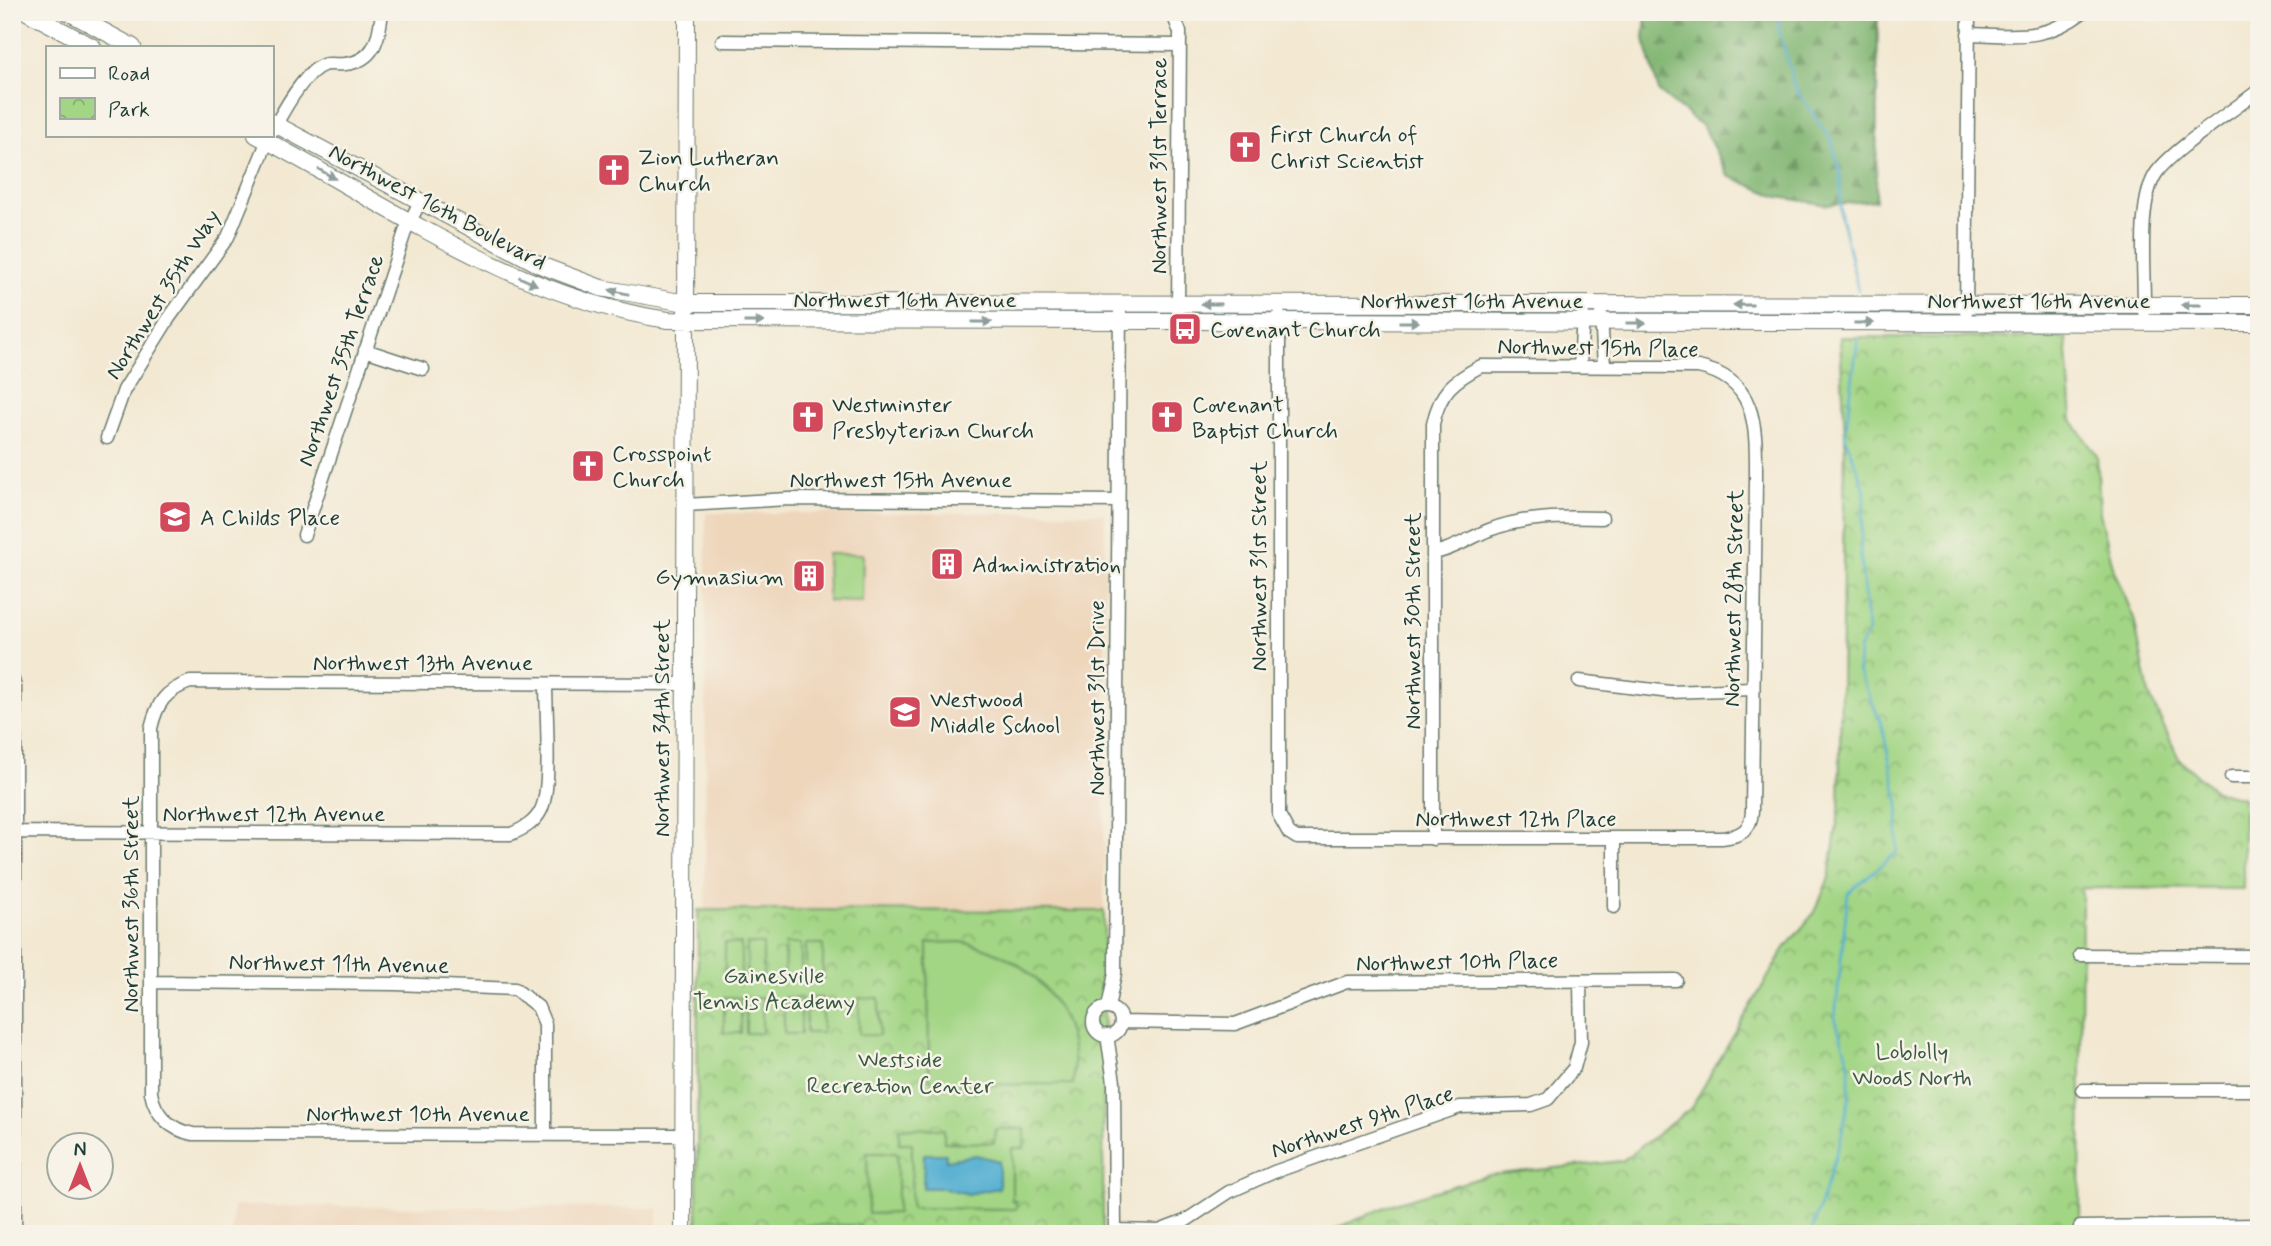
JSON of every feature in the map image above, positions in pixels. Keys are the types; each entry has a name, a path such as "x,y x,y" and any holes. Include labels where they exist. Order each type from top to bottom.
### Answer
{"main road":[{"path":"27,12 91,46"},
{"path":"68,12 131,46"},
{"name":"Northwest 34th Street","path":"683,1234 687,12"},
{"name":"Northwest 16th Boulevard","path":"273,134 420,202 512,251 569,277 632,295 686,303"},
{"name":"Northwest 16th Boulevard","path":"273,135 409,220 503,270 558,293 627,314 686,321"},
{"name":"Northwest 16th Avenue","path":"686,303 2259,305"},
{"path":"915,304 916,322"},
{"path":"1779,305 1779,323"},
{"name":"Northwest 16th Avenue","path":"686,321 2259,323"}],"street":[{"name":"Northwest 35th Way","path":"273,126 310,74 324,64 357,63 370,53 378,40 382,12"},
{"name":"Northwest 31st Terrace","path":"1172,12 1180,32 1178,322"},
{"path":"1966,323 1969,12"},
{"path":"1968,34 2050,33 2083,12"},
{"path":"722,41 1180,45"},
{"path":"2144,323 2147,200 2157,173 2180,150 2259,90"},
{"name":"Northwest 35th Way","path":"107,438 124,390 169,318 228,237 267,136"},
{"name":"Northwest 35th Terrace","path":"304,535 409,220 420,202"},
{"name":"Northwest 31st Drive","path":"1115,1232 1114,1082 1107,1035 1096,1031 1093,1022 1097,1012 1108,1008 1115,973 1120,304"},
{"name":"Northwest 31st Street","path":"1279,304 1278,796 1279,815 1283,826"},
{"path":"1580,366 1583,323 1591,304"},
{"path":"1591,304 1603,323 1604,366"},
{"path":"365,349 424,369"},
{"name":"Northwest 15th Place","path":"1437,404 1455,380 1481,366 1698,367 1715,370 1730,379"},
{"name":"Northwest 28th Street","path":"1730,379 1750,406 1756,435 1750,826"},
{"name":"Northwest 30th Street","path":"1433,839 1433,424 1437,404"},
{"name":"Northwest 15th Avenue","path":"685,505 788,499 1118,501"},
{"path":"1434,553 1452,550 1487,530 1520,520 1602,518"},
{"path":"12,677 15,687 15,1234"},
{"path":"1579,681 1670,692 1752,689"},
{"name":"Northwest 13th Avenue","path":"165,694 190,682 684,684"},
{"name":"Northwest 12th Avenue","path":"14,832 503,834 522,830 541,809 545,797 546,684"},
{"name":"Northwest 36th Street","path":"160,1115 151,1093 150,728 155,709 165,694"},
{"path":"2231,777 2259,777"},
{"name":"Northwest 12th Place","path":"1283,826 1297,838 1306,839 1722,838 1743,832 1750,826"},
{"path":"1614,839 1614,907"},
{"path":"2080,955 2259,956"},
{"name":"Northwest 10th Place","path":"1121,1022 1235,1024 1347,982 1676,980"},
{"name":"Northwest 9th Place","path":"1115,1232 1159,1231 1185,1221 1229,1192 1274,1172 1460,1107 1531,1105 1548,1099 1574,1068 1581,1042 1580,981"},
{"name":"Northwest 11th Avenue","path":"151,982 504,986 525,994 538,1007 545,1024 545,1133"},
{"path":"1107,1035 1116,1031 1121,1022 1117,1012 1108,1008"},
{"path":"2082,1090 2259,1090"},
{"name":"Northwest 10th Avenue","path":"160,1115 171,1126 193,1134 682,1135"},
{"path":"2080,1227 2259,1225"}],"shaded area":[{"name":"Westwood Middle School","path":"706,513 1105,513 1104,911 705,910"},
{"path":"233,1206 658,1208 658,1234 232,1234"}],"green space":[{"path":"1646,12 1878,12 1876,200 1828,205 1778,197 1728,176 1703,127 1659,92 1644,39"},
{"name":"Loblolly Woods North","path":"1840,337 2066,338 2072,420 2097,456 2100,513 2114,571 2134,618 2149,695 2179,759 2215,791 2243,798 2243,889 2082,888 2080,1234 1324,1234 1395,1203 1489,1175 1622,1161 1691,1108 1785,948 1815,912 1829,877 1839,812 1845,436"},
{"path":"827,554 863,554 862,602 828,601"},
{"name":"Westside Recreation Center","path":"698,910 1104,911 1103,1234 697,1234"},
{"path":"961,942 1009,959 1029,973 1046,990 1059,1010 1068,1033 1073,1057 1073,1084 938,1085 929,1078 928,943"},
{"path":"725,943 741,944 741,979 725,979"},
{"path":"747,944 763,944 763,979 747,979"},
{"path":"785,944 801,944 801,979 784,979"},
{"path":"806,944 823,944 823,979 806,979"},
{"path":"724,997 741,998 741,1033 724,1033"},
{"path":"746,998 762,998 762,1033 746,1033"},
{"path":"784,998 801,998 801,1034 784,1034"},
{"path":"806,998 822,998 822,1033 806,1033"},
{"path":"859,998 879,998 879,1035 859,1035"},
{"path":"899,1128 944,1129 944,1142 994,1143 995,1129 1025,1129 1024,1148 1012,1148 1012,1201 1016,1201 1016,1209 911,1208 912,1143 899,1143"},
{"path":"867,1153 897,1153 897,1213 868,1214"},
{"path":"805,1225 860,1225 860,1234 805,1234"}],"water":[{"path":"924,1154 946,1154 946,1160 976,1155 999,1161 999,1188 968,1194 944,1188 923,1188"}],"waterway":[{"path":"1779,12 1779,30 1795,88 1831,139 1840,172 1841,216 1858,290"},
{"path":"1811,1234 1840,1142 1849,1099 1849,1063 1835,1018 1848,893 1897,852 1899,804 1881,722 1858,671 1859,649 1868,633 1860,552 1865,490 1845,436 1858,337"}],"place":[{"name":"First Church of Christ Scientist","path":"1245,147"},
{"name":"Zion Lutheran Church","path":"614,170"},
{"name":"Covenant Church","path":"1185,329"},
{"name":"Westminster Presbyterian Church","path":"808,417"},
{"name":"Covenant Baptist Church","path":"1167,417"},
{"name":"Crosspoint Church","path":"588,466"},
{"name":"A Childs Place","path":"175,517"},
{"name":"Administration","path":"947,564"},
{"name":"Gymnasium","path":"809,576"},
{"name":"Westwood Middle School","path":"905,712"}],"park label":[{"name":"Gainesville Tennis Academy","path":"774,988"}]}
